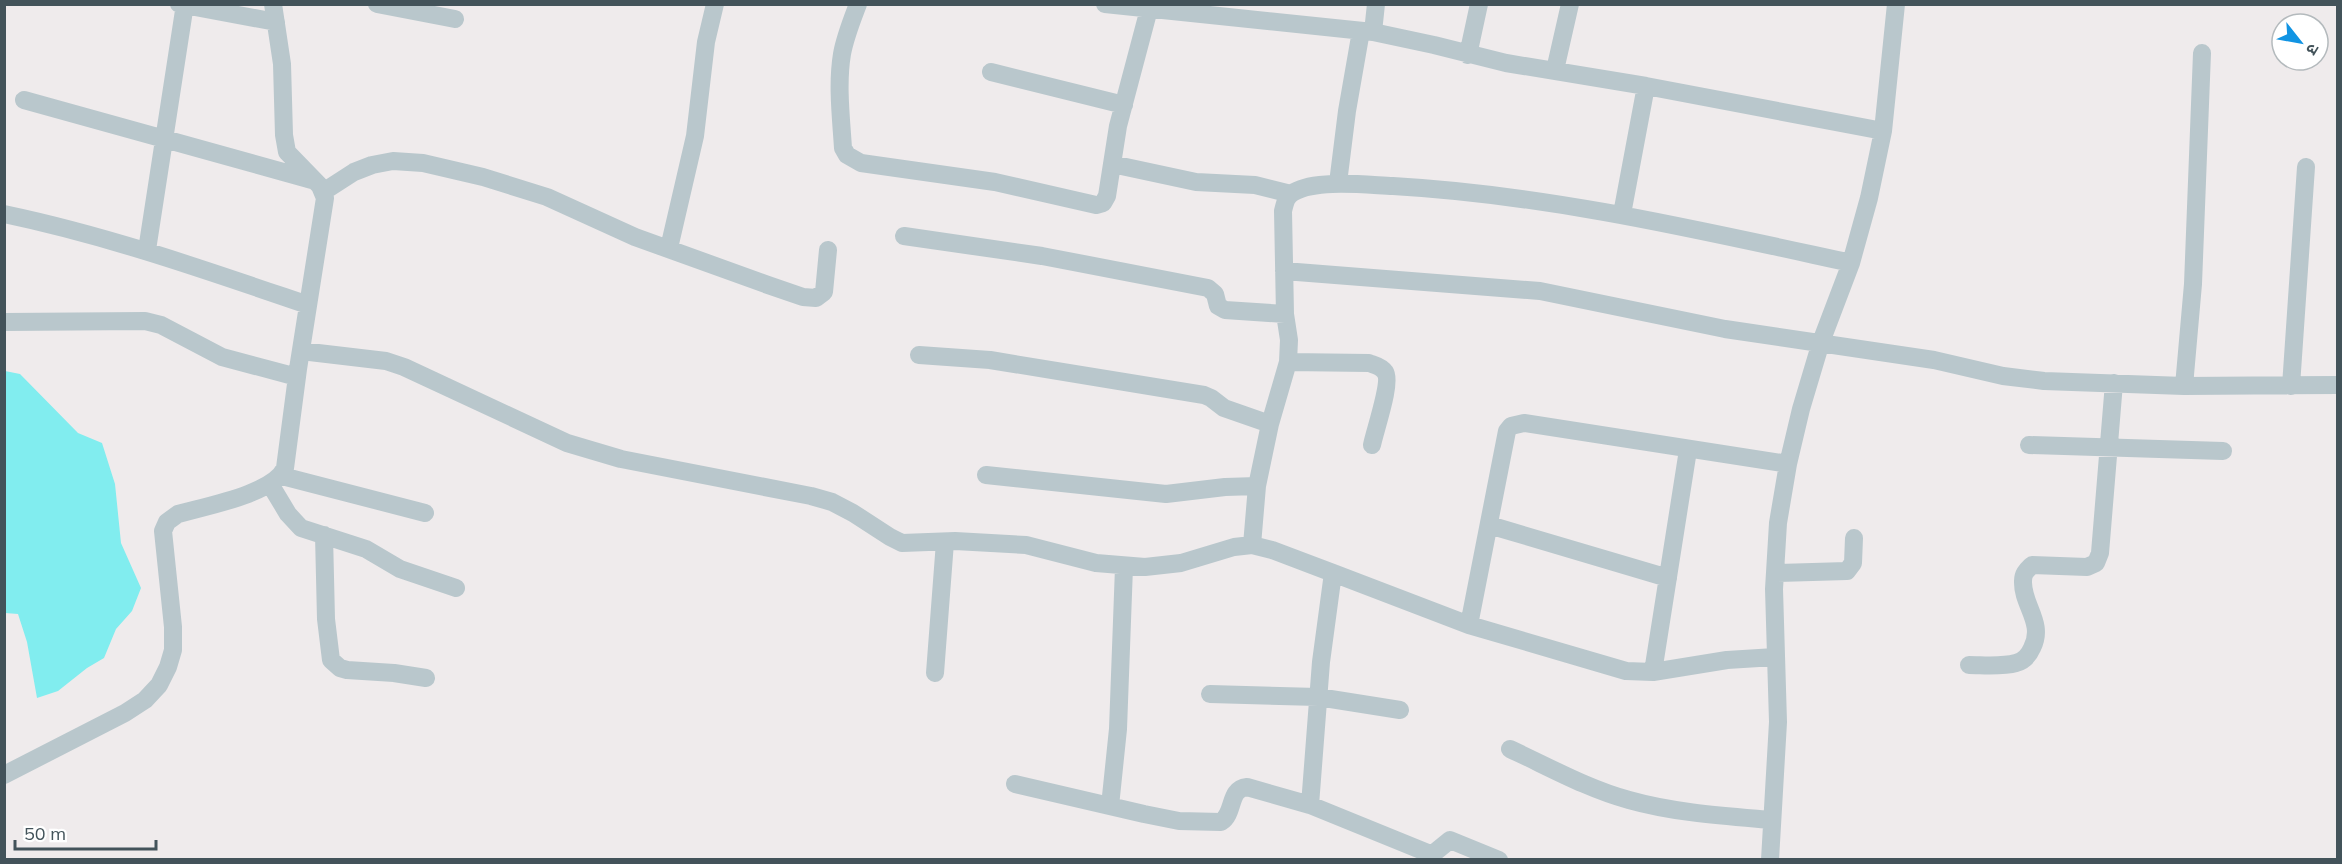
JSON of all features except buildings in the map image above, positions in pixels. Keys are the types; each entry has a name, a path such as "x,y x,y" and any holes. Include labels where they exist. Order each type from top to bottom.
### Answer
{"street":[{"path":"376,4 455,19"},
{"path":"669,248 695,135 706,42 716,4"},
{"path":"858,4 842,53 840,78 843,148 846,155 853,160 1006,184 1096,205 1103,203 1107,196 1124,105 1149,9"},
{"path":"1106,4 1149,9 1278,13 1434,45 1468,55 1883,131"},
{"path":"1338,183 1347,111 1376,4"},
{"path":"1468,55 1479,4"},
{"path":"1555,70 1570,4"},
{"path":"1770,860 1778,722 1775,573 1778,523 1788,464 1821,342 1851,263 1869,198 1883,131 1896,4"},
{"path":"4,775 125,713 145,700 159,685 173,650 163,531 167,522 178,514 264,489 276,480 285,468 297,377 325,205 319,186 286,152 282,64 274,14 183,5 147,250"},
{"path":"2184,386 2193,284 2202,53"},
{"path":"991,72 1124,105"},
{"path":"1622,214 1646,86"},
{"path":"24,100 165,138 319,186 372,165 393,161 423,163 483,177 547,197 635,237 803,297 816,298 824,292 828,250"},
{"path":"1112,164 1196,182 1255,185 1291,194"},
{"path":"2291,386 2306,167"},
{"path":"1251,545 1257,486 1270,424 1288,363 1283,211 1286,200 1298,190 1338,183 1507,196 1622,214 1851,263"},
{"path":"4,214 147,250 308,305"},
{"path":"904,236 1042,256 1208,288 1215,294 1218,306 1225,310 1285,314"},
{"path":"1284,271 1540,291 1725,329 1934,360 2003,376 2044,381 2184,386 2337,385"},
{"path":"4,322 145,321 161,325 222,357 297,377"},
{"path":"301,351 395,364 422,374 508,416 584,449 621,459 832,502 902,543 1026,545 1096,563 1124,567 1181,563 1234,547 1251,545 1272,550 1469,625 1626,671 1653,672 1727,660 1775,657"},
{"path":"919,355 990,360 1204,395 1212,398 1224,408 1270,424"},
{"path":"1288,363 1369,363 1379,366 1386,373 1388,383 1372,445"},
{"path":"1969,665 2015,663 2026,658 2036,641 2037,628 2023,581 2025,572 2032,565 2086,567 2096,563 2100,553 2114,383"},
{"path":"1469,625 1507,431 1516,423 1788,464"},
{"path":"2029,445 2223,451"},
{"path":"1653,672 1688,450"},
{"path":"986,475 1166,494 1225,487 1257,486"},
{"path":"276,480 425,513"},
{"path":"276,480 293,522 301,528 366,549 400,569 456,588"},
{"path":"1489,525 1668,578"},
{"path":"324,535 326,619 331,660 340,668 347,670 426,678"},
{"path":"1775,573 1847,571 1853,563 1854,537"},
{"path":"935,673 945,542"},
{"path":"1110,806 1118,729 1124,567"},
{"path":"1310,805 1326,617 1334,573"},
{"path":"1210,694 1318,697 1400,710"},
{"path":"1510,749 1587,784 1629,800 1673,809 1772,820"},
{"path":"1015,784 1179,821 1221,822 1228,815 1235,793 1240,788 1246,787 1310,805 1428,853 1434,853 1450,840 1499,860"}],"water":[{"path":"5,371 20,374 78,433 102,443 115,484 121,543 141,588 132,611 116,629 104,658 58,691 37,698 27,642 18,614 5,613"}]}
